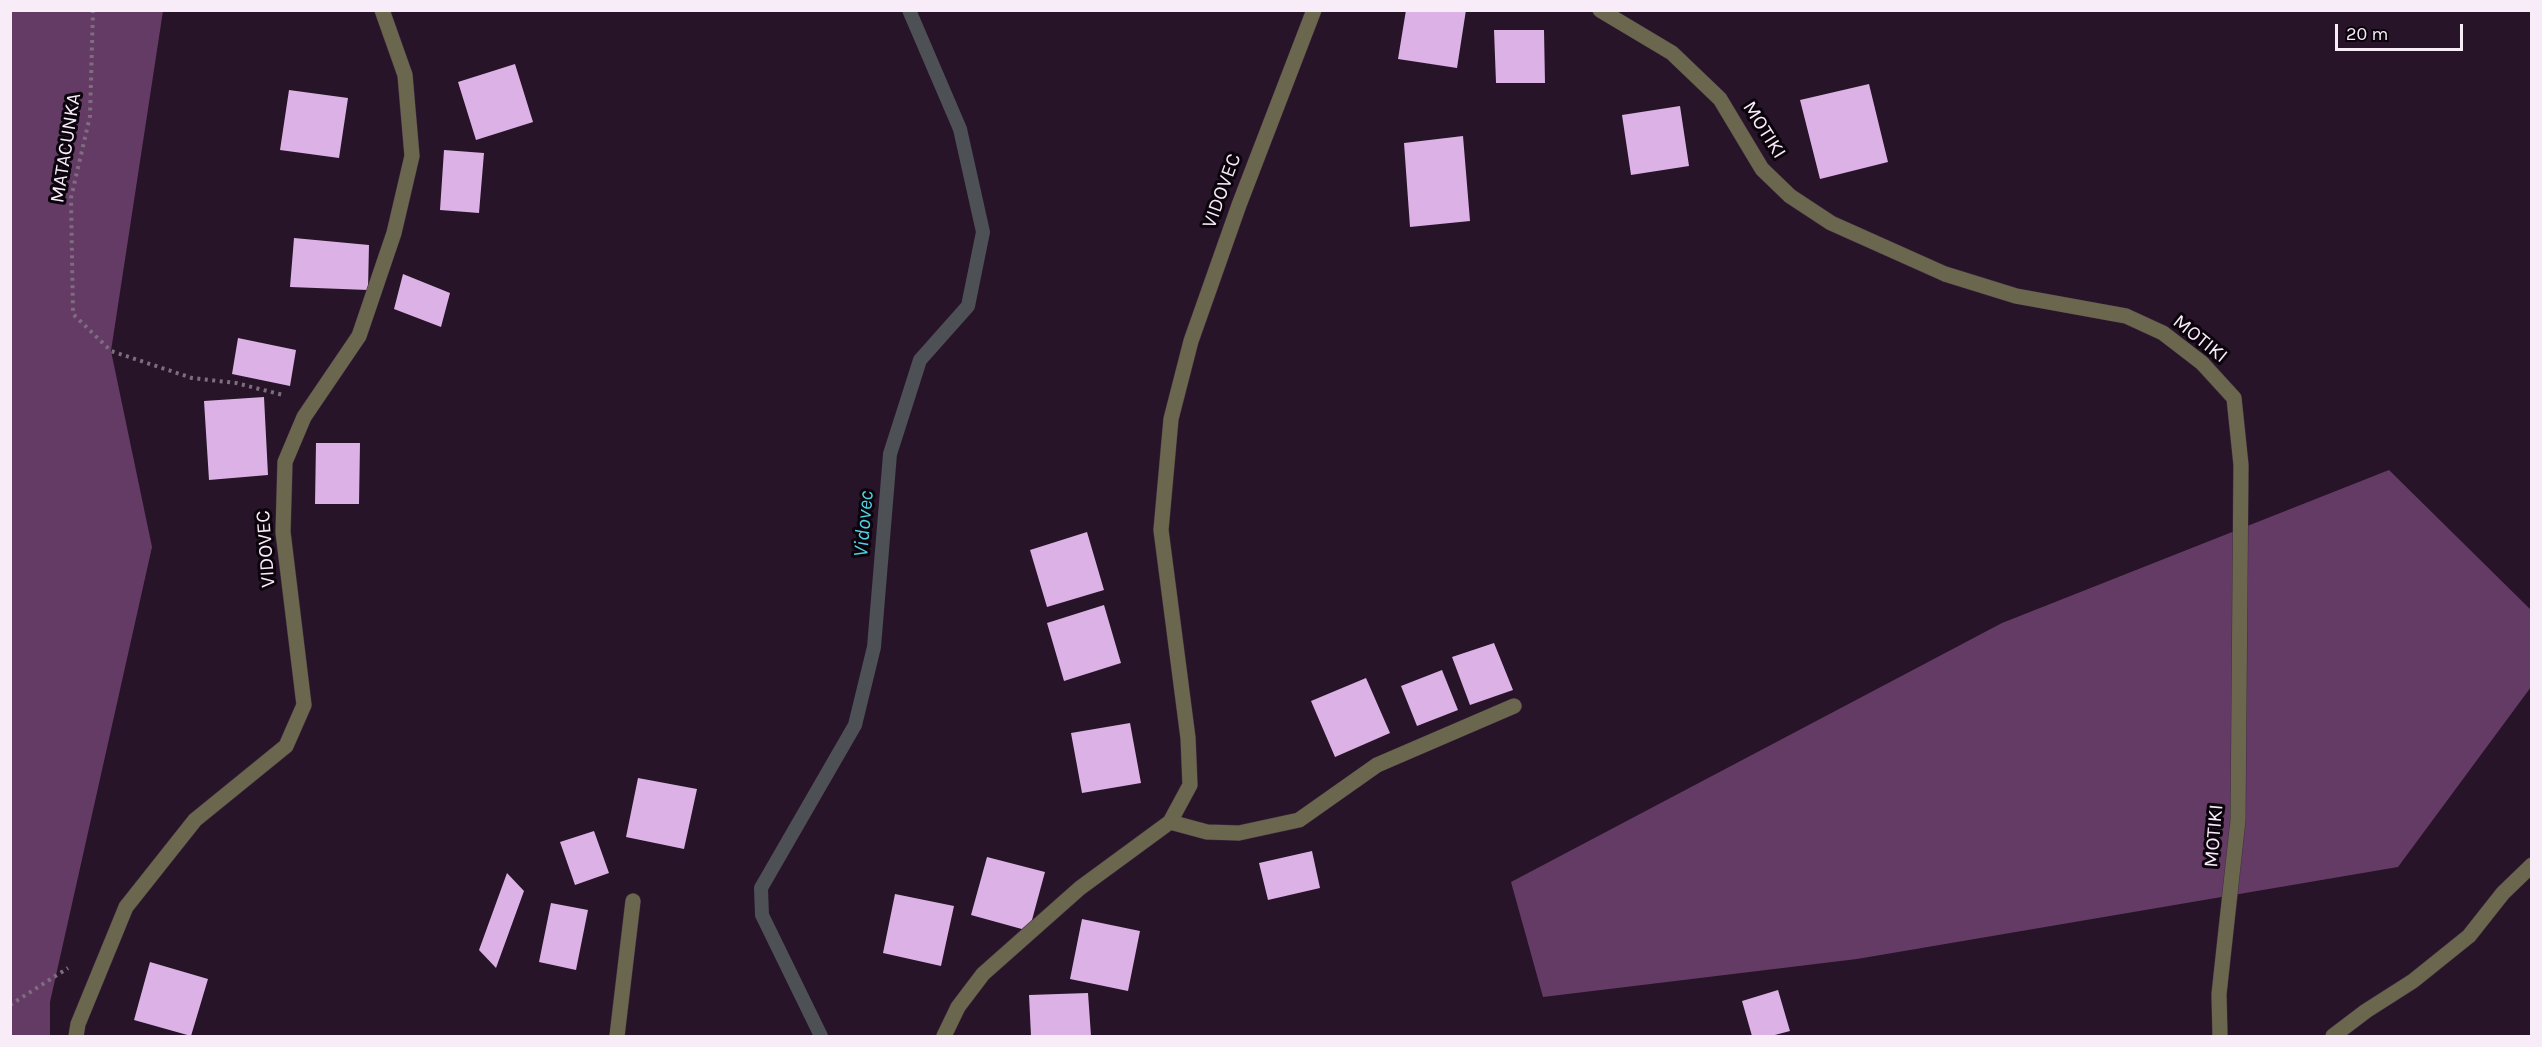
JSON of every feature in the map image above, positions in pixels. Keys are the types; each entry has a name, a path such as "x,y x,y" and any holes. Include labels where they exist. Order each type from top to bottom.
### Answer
{"street":[{"name":"VIDOVEC","path":"76,1036 78,1024 126,907 195,820 286,746 304,705 283,532 285,462 304,417 359,336 394,233 412,156 405,75 382,10"},
{"name":"VIDOVEC","path":"944,1036 958,1008 983,974 1080,888 1170,822 1190,785 1188,738 1161,530 1171,419 1202,310 1239,205 1314,10"},
{"name":"MOTIKI","path":"1600,10 1672,53 1720,99 1762,169 1790,196 1831,223 1945,274 2016,296 2126,316 2163,333 2202,363 2234,398 2241,465 2238,820 2218,994 2220,1036"},
{"path":"1170,822 1207,832 1239,833 1299,820 1377,765 1514,706"},
{"path":"2333,1036 2366,1011 2413,981 2469,936 2503,892 2532,865"},
{"path":"617,1036 633,901"}],"path":[{"name":"MATACUNKA","path":"93,10 90,116 71,198 73,314 111,351 192,378 236,383 293,398 304,417"},
{"path":"10,1005 68,969 72,960"}],"shaded area":[{"path":"10,11 163,11 111,351 152,547 50,1002 50,1036 10,1036"},
{"path":"2389,470 2531,610 2531,687 2398,867 1857,959 1543,997 1511,882 2002,623"}],"building":[{"path":"1406,10 1466,10 1457,68 1398,59"},
{"path":"1494,30 1544,30 1545,83 1496,83"},
{"path":"515,64 533,122 476,140 458,82"},
{"path":"1869,84 1888,162 1820,179 1800,100"},
{"path":"289,90 348,98 339,158 280,150"},
{"path":"1680,106 1689,166 1631,175 1622,115"},
{"path":"1463,136 1470,221 1410,227 1404,143"},
{"path":"444,150 484,153 479,213 440,210"},
{"path":"294,238 369,245 368,290 290,287"},
{"path":"403,274 450,293 441,327 394,309"},
{"path":"238,338 296,350 290,386 232,374"},
{"path":"264,397 268,475 209,480 204,401"},
{"path":"316,443 360,443 359,504 315,504"},
{"path":"1087,532 1104,590 1047,607 1030,550"},
{"path":"1104,605 1121,663 1064,681 1047,623"},
{"path":"1494,643 1513,690 1470,705 1452,657"},
{"path":"1442,670 1458,710 1417,726 1401,686"},
{"path":"1366,678 1390,733 1335,757 1311,701"},
{"path":"1130,723 1141,783 1082,793 1071,733"},
{"path":"638,778 697,789 684,849 626,837"},
{"path":"594,831 609,873 575,885 560,842"},
{"path":"1312,851 1320,888 1268,900 1259,863"},
{"path":"987,857 1045,872 1029,931 971,915"},
{"path":"507,873 524,891 496,968 479,950"},
{"path":"895,894 954,906 941,966 883,953"},
{"path":"551,903 588,910 576,970 539,962"},
{"path":"1082,919 1140,931 1128,991 1070,979"},
{"path":"150,962 208,979 191,1036 134,1020"},
{"path":"1778,990 1790,1031 1771,1036 1752,1036 1742,1001"},
{"path":"1088,993 1091,1036 1031,1036 1029,995"}],"waterway":[{"name":"Vidovec","path":"821,1036 762,915 761,888 855,725 874,647 890,454 920,360 968,306 983,232 960,129 909,10"}]}
